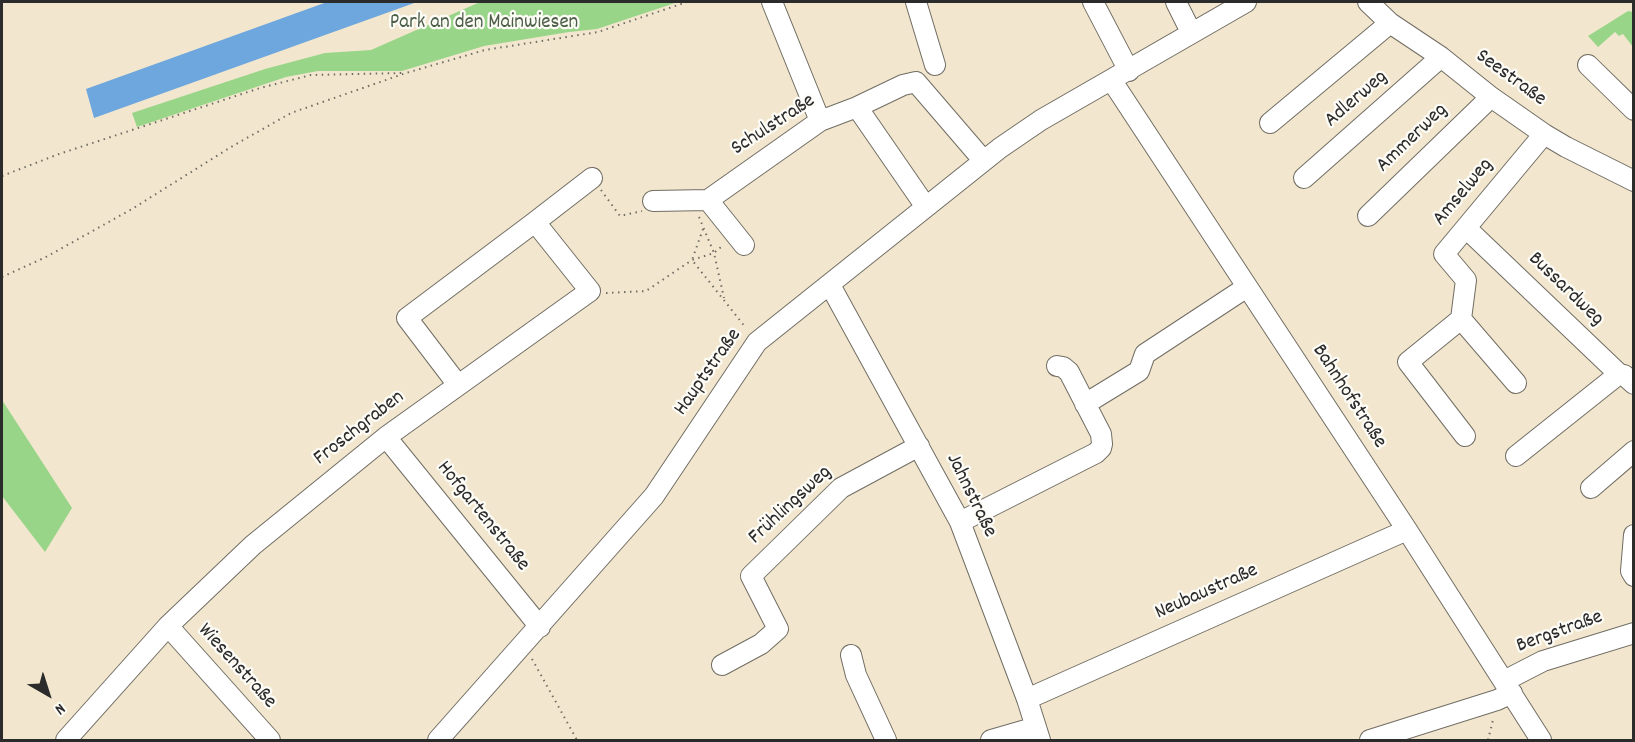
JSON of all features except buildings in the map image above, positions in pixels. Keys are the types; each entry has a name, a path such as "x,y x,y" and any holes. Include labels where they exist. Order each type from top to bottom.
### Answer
{"street":[{"path":"772,2 820,121"},
{"path":"916,2 935,65"},
{"name":"Bahnhofstraße","path":"1093,2 1120,76 1247,287 1407,530 1541,741"},
{"path":"1176,2 1191,32"},
{"name":"Hauptstraße","path":"438,741 654,496 757,342 983,160 1041,120 1246,2"},
{"name":"Seestraße","path":"1368,2 1390,22 1442,57 1491,97 1544,134 1634,181"},
{"path":"1270,123 1390,22"},
{"name":"Adlerweg","path":"1304,178 1442,57"},
{"path":"1588,65 1634,110"},
{"name":"Schulstraße","path":"702,204 820,121 857,107 903,85 916,82 983,160"},
{"name":"Ammerweg","path":"1368,216 1491,97"},
{"path":"857,107 926,207"},
{"name":"Amselweg","path":"1461,319 1466,280 1444,254 1544,134"},
{"path":"458,385 407,318 592,178"},
{"path":"653,201 702,204 740,240"},
{"path":"535,222 590,291"},
{"name":"Bussardweg","path":"1466,228 1628,374"},
{"name":"Jahnstraße","path":"830,285 960,522 1038,734"},
{"path":"1085,404 1139,371 1145,354 1247,287"},
{"name":"Froschgraben","path":"66,741 168,626 253,545 387,437 590,291"},
{"path":"1465,436 1408,362 1461,319 1516,383"},
{"path":"960,522 1096,453 1102,444 1101,434 1069,372 1057,366"},
{"path":"1516,456 1628,374"},
{"name":"Hofgartenstraße","path":"387,437 540,627"},
{"name":"Frühlingsweg","path":"722,665 760,644 778,629 751,576 840,488 919,446"},
{"path":"1591,488 1634,451"},
{"name":"Neubaustraße","path":"1027,699 1407,530"},
{"path":"1634,535 1631,571 1634,576"},
{"name":"Wiesenstraße","path":"168,626 270,741"},
{"name":"Bergstraße","path":"1370,741 1497,700 1508,687 1544,661 1634,633"},
{"path":"851,655 856,675 886,741"},
{"path":"991,741 1038,734"}],"path":[{"path":"2,277 46,257 113,220 291,113 406,73 485,50 598,32 687,2"},
{"path":"2,176 59,154 238,95 311,75 406,73"},
{"path":"702,204 704,229 714,253 724,299"},
{"path":"692,260 704,229"},
{"path":"590,291 610,293 646,291 692,260 714,253 740,240"},
{"path":"692,260 757,342"},
{"path":"524,645 577,741"}],"green space":[{"name":"Park an den Mainwiesen","path":"480,2 678,2 597,29 484,46 402,71 318,71 286,77 137,127 132,113 265,69 325,53 371,50"},
{"path":"1628,11 1633,12 1633,47 1623,34 1619,36 1615,32 1598,47 1588,36"},
{"path":"2,400 72,508 45,552 2,496"}],"water":[{"path":"327,2 417,2 94,118 86,89"}]}
